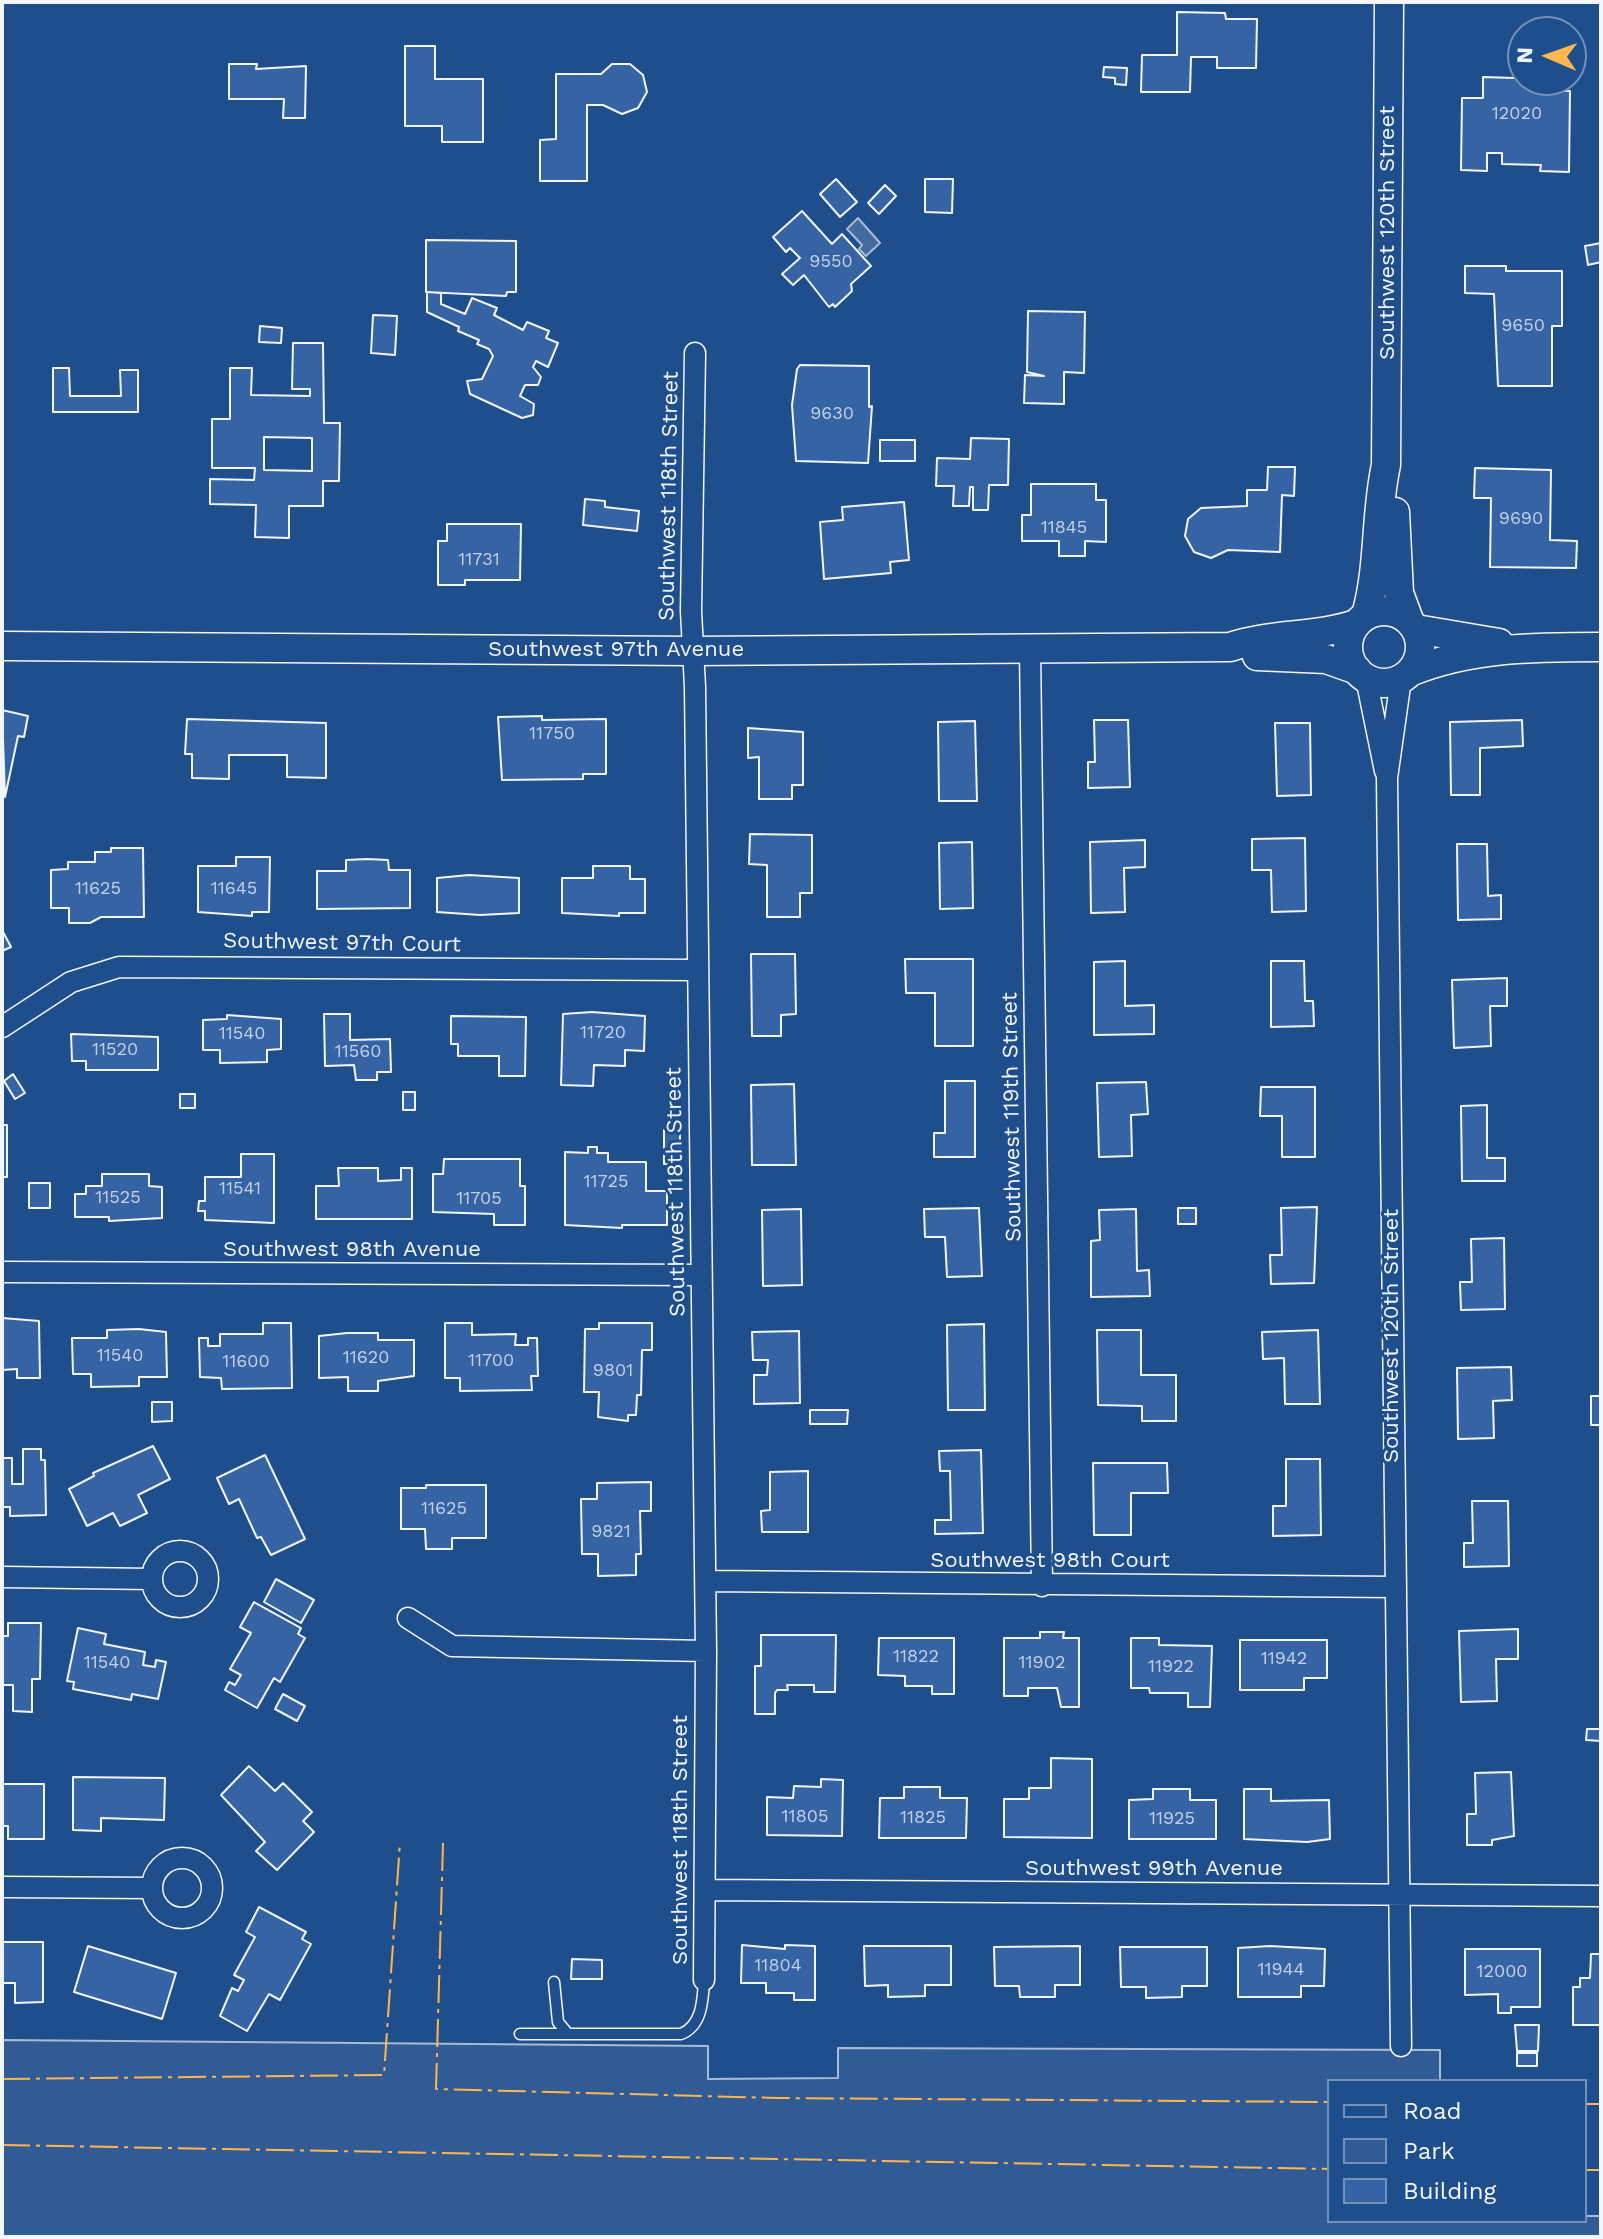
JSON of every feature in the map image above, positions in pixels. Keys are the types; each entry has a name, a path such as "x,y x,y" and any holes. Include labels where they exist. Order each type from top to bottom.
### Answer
{"street":[{"name":"Southwest 120th Street","path":"1361,620 1375,582 1379,498 1386,465 1389,2"},
{"name":"Southwest 118th Street","path":"695,353 693,651 706,1581 704,1980"},
{"name":"Southwest 120th Street","path":"1386,465 1395,497 1399,593 1412,624"},
{"path":"1511,647 1412,624 1389,610 1361,620 1348,647 1362,674 1378,682 1406,675 1445,659 1511,647 1601,647"},
{"name":"Southwest 97th Avenue","path":"2,646 693,651 1230,647 1256,638 1327,633 1361,620"},
{"path":"1406,675 1420,651 1412,624"},
{"name":"Southwest 97th Avenue","path":"1230,647 1254,656 1326,659 1362,674"},
{"name":"Southwest 119th Street","path":"1030,648 1042,1586"},
{"name":"Southwest 120th Street","path":"1362,674 1387,778"},
{"name":"Southwest 120th Street","path":"1401,2046 1393,1587 1387,778 1406,675"},
{"name":"Southwest 97th Court","path":"2,1027 71,982 119,967 698,970"},
{"name":"Southwest 98th Avenue","path":"2,1272 701,1275"},
{"path":"2,1577 152,1579"},
{"name":"Southwest 98th Court","path":"706,1581 1393,1587"},
{"path":"408,1618 452,1646 706,1651"},
{"path":"2,1887 152,1888"},
{"name":"Southwest 99th Avenue","path":"706,1890 1601,1896"}],"lane":[{"name":"Southwest 118th Street","path":"572,2035 667,2036 692,2029 701,2007 704,1980"},
{"path":"554,1982 559,2028 572,2035"},
{"path":"520,2034 572,2035"}],"green space":[{"path":"2,2040 708,2046 708,2079 838,2078 838,2048 1440,2050 1440,2079 1327,2079 1327,2223 1587,2223 1587,2216 1601,2216 1601,2237 2,2237"}],"shaded area":[{"path":"858,218 880,243 866,256 859,249 862,245 847,229"}],"building":[{"path":"1177,12 1225,13 1226,19 1257,19 1256,68 1217,68 1217,57 1191,57 1190,92 1141,92 1142,55 1177,55"},
{"path":"405,46 435,46 435,79 483,79 483,142 442,142 442,126 405,126"},
{"path":"229,64 257,64 256,69 306,66 305,118 283,118 284,99 229,99"},
{"path":"612,64 630,64 643,75 647,92 638,108 622,114 603,105 587,105 587,181 540,181 540,140 556,139 556,74 601,74"},
{"path":"1104,67 1127,68 1126,85 1115,84 1115,78 1103,77"},
{"path":"1483,77 1507,78 1507,96 1570,96 1569,172 1540,171 1541,165 1502,164 1502,153 1487,153 1487,171 1461,170 1462,98 1483,98"},
{"path":"836,179 857,202 840,217 820,194"},
{"path":"925,179 953,179 952,213 925,212"},
{"path":"885,185 896,196 879,214 868,203"},
{"path":"802,211 832,244 842,234 871,266 851,284 852,291 835,307 833,304 829,307 804,275 793,285 782,274 800,258 790,248 786,252 773,237"},
{"path":"426,240 516,241 516,292 507,292 506,296 426,292"},
{"path":"1601,243 1601,262 1588,265 1585,246"},
{"path":"1465,266 1506,266 1506,271 1562,271 1562,326 1552,326 1552,386 1498,386 1494,294 1465,293"},
{"path":"427,292 441,293 441,304 465,314 472,298 497,308 494,315 523,330 527,322 549,331 546,338 558,343 548,367 536,361 533,367 541,377 538,385 525,385 520,396 534,404 533,415 522,418 470,394 467,381 482,379 493,356 489,349 477,344 479,340 427,312"},
{"path":"1028,311 1085,312 1084,373 1064,372 1064,404 1024,403 1025,375 1044,376 1027,372"},
{"path":"373,315 397,316 395,355 371,353"},
{"path":"260,326 282,328 281,343 259,342"},
{"path":"293,343 323,343 324,423 340,423 339,481 323,481 323,506 289,506 289,538 255,537 256,505 210,504 210,479 254,480 255,468 212,468 212,419 230,419 230,368 252,368 251,395 310,396 310,389 292,389","holes":["264,437 312,438 312,471 264,470"]},
{"path":"800,365 869,366 869,407 872,406 868,463 796,461 792,405"},
{"path":"53,368 69,368 70,396 121,396 120,370 138,370 138,412 53,412"},
{"path":"971,438 1009,439 1008,485 989,485 988,510 973,510 973,487 970,487 969,506 953,506 954,486 936,486 937,458 970,459"},
{"path":"880,440 915,440 915,461 880,461"},
{"path":"1268,467 1295,467 1294,496 1282,495 1280,552 1228,550 1211,558 1194,552 1185,536 1188,519 1201,508 1247,506 1247,490 1267,490"},
{"path":"1475,468 1551,470 1550,540 1577,541 1576,568 1490,567 1491,498 1474,498"},
{"path":"1031,484 1096,484 1096,500 1106,500 1106,542 1085,541 1085,556 1059,556 1059,541 1022,541 1022,515 1031,515"},
{"path":"585,499 605,501 605,507 639,511 637,531 583,525"},
{"path":"904,502 909,560 890,562 891,573 824,579 820,522 843,520 842,507"},
{"path":"447,524 521,524 520,580 465,580 465,585 438,585 438,541 447,541"},
{"path":"2,710 28,716 24,737 18,736 5,797"},
{"path":"542,716 542,720 606,719 606,774 583,774 583,779 502,780 498,717"},
{"path":"187,719 326,723 326,778 287,777 287,755 229,755 229,779 192,778 192,754 185,754"},
{"path":"1094,720 1128,720 1130,787 1088,788 1088,762 1095,762"},
{"path":"1522,720 1523,746 1480,748 1480,795 1451,795 1450,722"},
{"path":"975,721 977,801 939,801 938,722"},
{"path":"1275,723 1310,723 1311,795 1277,796"},
{"path":"748,728 803,732 803,785 792,785 792,799 759,799 759,757 748,758"},
{"path":"750,834 812,835 812,893 800,893 800,917 767,917 767,865 749,864"},
{"path":"1305,838 1306,911 1272,912 1271,870 1252,870 1252,839"},
{"path":"1145,840 1145,867 1124,868 1125,912 1091,913 1090,842"},
{"path":"972,842 973,908 940,909 939,843"},
{"path":"1457,844 1487,844 1488,896 1501,895 1501,919 1458,920"},
{"path":"111,848 143,848 144,917 101,917 90,923 69,923 69,908 51,908 51,870 68,869 68,862 95,862 95,852 111,852"},
{"path":"236,857 270,857 269,912 252,912 252,916 198,912 198,866 236,866"},
{"path":"346,860 388,860 389,870 410,870 410,908 317,909 317,871 346,871"},
{"path":"593,866 630,866 630,879 645,879 645,913 619,913 619,916 562,913 562,878 593,878"},
{"path":"469,875 519,878 519,913 480,915 437,912 437,878"},
{"path":"2,930 11,947 2,951"},
{"path":"751,954 795,954 796,1014 781,1015 781,1036 752,1036"},
{"path":"905,959 973,959 973,1046 935,1046 935,993 906,993"},
{"path":"1125,961 1125,1006 1154,1005 1154,1034 1094,1035 1094,962"},
{"path":"1271,961 1304,961 1305,1001 1313,1001 1314,1026 1271,1027"},
{"path":"1507,978 1507,1006 1490,1006 1491,1046 1454,1048 1452,980"},
{"path":"592,1012 645,1016 644,1051 625,1050 625,1066 594,1065 593,1086 561,1085 563,1014"},
{"path":"324,1014 350,1014 350,1040 390,1039 391,1072 377,1072 377,1080 356,1080 354,1065 325,1066"},
{"path":"227,1015 281,1019 281,1049 267,1050 267,1062 220,1063 220,1050 203,1050 203,1020 227,1019"},
{"path":"451,1016 526,1017 525,1076 499,1076 499,1056 458,1056 458,1044 451,1044"},
{"path":"71,1034 158,1037 158,1070 86,1070 86,1061 72,1061"},
{"path":"13,1074 25,1093 15,1099 4,1081"},
{"path":"945,1081 975,1081 975,1157 934,1157 934,1133 945,1133"},
{"path":"1146,1082 1148,1114 1131,1115 1132,1156 1099,1157 1097,1083"},
{"path":"794,1084 796,1165 752,1165 751,1085"},
{"path":"1261,1087 1315,1087 1315,1157 1282,1157 1282,1116 1260,1116"},
{"path":"403,1092 415,1092 415,1110 403,1110"},
{"path":"180,1094 195,1094 195,1108 180,1108"},
{"path":"1487,1105 1487,1158 1505,1158 1505,1181 1462,1181 1461,1106"},
{"path":"2,1125 7,1125 7,1177 2,1177"},
{"path":"664,1130 680,1130 680,1164 664,1164"},
{"path":"588,1147 597,1147 597,1153 608,1153 608,1162 646,1162 646,1191 667,1191 667,1225 622,1225 622,1228 565,1225 565,1152 588,1153"},
{"path":"241,1154 274,1154 274,1223 205,1220 205,1211 198,1211 199,1201 205,1201 205,1177 241,1177"},
{"path":"444,1159 520,1159 520,1186 525,1186 525,1225 494,1225 494,1214 433,1212 433,1174 443,1174"},
{"path":"338,1168 378,1168 378,1181 401,1180 401,1168 412,1168 412,1219 316,1219 316,1186 339,1186"},
{"path":"102,1174 149,1174 149,1186 162,1187 162,1218 109,1221 109,1217 75,1217 75,1194 86,1194 86,1186 102,1186"},
{"path":"29,1183 50,1183 50,1208 29,1208"},
{"path":"1317,1207 1314,1283 1271,1284 1270,1255 1282,1255 1281,1208"},
{"path":"979,1208 982,1276 947,1277 945,1237 925,1237 924,1209"},
{"path":"1178,1208 1196,1208 1196,1224 1178,1224"},
{"path":"801,1209 802,1285 763,1286 762,1210"},
{"path":"1136,1209 1137,1271 1149,1270 1150,1296 1091,1297 1091,1241 1100,1240 1099,1210"},
{"path":"1504,1238 1505,1309 1461,1310 1460,1282 1472,1282 1471,1239"},
{"path":"2,1318 39,1321 40,1378 17,1378 17,1369 2,1370"},
{"path":"263,1323 291,1323 292,1388 222,1389 221,1378 200,1377 199,1338 208,1338 208,1346 220,1346 220,1334 263,1334"},
{"path":"445,1323 472,1323 472,1335 516,1334 515,1345 528,1345 528,1338 537,1338 538,1376 531,1376 532,1390 460,1391 460,1378 445,1378"},
{"path":"599,1323 652,1323 652,1350 642,1350 641,1395 637,1395 636,1415 628,1415 628,1421 598,1417 599,1392 584,1392 585,1329 599,1329"},
{"path":"984,1324 985,1410 948,1410 947,1325"},
{"path":"107,1330 166,1332 167,1377 139,1377 139,1386 91,1387 91,1374 73,1374 72,1338 107,1338"},
{"path":"1097,1330 1141,1330 1141,1375 1176,1375 1176,1421 1142,1421 1142,1406 1098,1405"},
{"path":"1318,1330 1320,1404 1285,1404 1284,1358 1263,1359 1262,1332"},
{"path":"799,1331 800,1403 754,1404 754,1375 767,1375 768,1360 753,1360 752,1332"},
{"path":"378,1333 378,1340 414,1340 414,1376 378,1381 378,1391 348,1391 348,1377 319,1378 319,1336"},
{"path":"1511,1367 1512,1400 1493,1401 1494,1438 1458,1439 1457,1368"},
{"path":"1591,1396 1601,1396 1601,1425 1591,1425"},
{"path":"152,1402 172,1402 172,1421 152,1422"},
{"path":"810,1410 848,1410 847,1424 810,1424"},
{"path":"153,1446 170,1479 138,1495 147,1513 120,1526 113,1513 87,1526 69,1489 94,1476 93,1473"},
{"path":"23,1449 41,1449 41,1460 45,1460 46,1515 10,1516 10,1507 2,1507 2,1458 12,1458 12,1484 23,1484"},
{"path":"981,1450 983,1533 935,1534 935,1520 951,1520 950,1471 940,1471 939,1451"},
{"path":"265,1455 305,1539 271,1555 261,1537 257,1538 239,1499 229,1504 217,1478"},
{"path":"1286,1459 1320,1459 1321,1535 1273,1536 1273,1506 1286,1506"},
{"path":"1093,1463 1167,1463 1168,1493 1131,1493 1131,1535 1094,1535"},
{"path":"808,1471 808,1532 762,1532 761,1511 770,1510 770,1472"},
{"path":"651,1482 651,1511 640,1511 641,1554 636,1554 636,1575 598,1576 598,1554 582,1554 581,1499 597,1499 597,1483"},
{"path":"426,1485 486,1485 486,1538 452,1538 452,1549 426,1549 425,1529 401,1529 401,1488 426,1488"},
{"path":"1472,1501 1508,1501 1509,1566 1464,1567 1464,1543 1473,1543"},
{"path":"276,1579 314,1600 301,1623 264,1602"},
{"path":"254,1602 301,1628 298,1634 305,1638 280,1682 274,1678 257,1708 225,1690 229,1682 235,1685 241,1675 230,1669 251,1633 240,1627"},
{"path":"8,1623 41,1623 40,1679 32,1679 32,1712 13,1711 13,1685 2,1685 2,1636 8,1636"},
{"path":"78,1628 106,1634 104,1644 145,1652 143,1665 155,1667 156,1660 166,1662 158,1699 132,1694 131,1700 73,1689 74,1682 67,1681"},
{"path":"1518,1629 1518,1659 1496,1659 1497,1701 1461,1702 1459,1631"},
{"path":"1040,1632 1064,1632 1063,1638 1079,1638 1079,1707 1061,1707 1057,1688 1028,1688 1028,1696 1004,1696 1004,1638 1040,1638"},
{"path":"761,1635 836,1635 835,1692 814,1692 814,1685 787,1685 788,1690 777,1690 775,1693 775,1714 755,1714 755,1666 761,1666"},
{"path":"879,1638 954,1638 954,1694 932,1694 932,1686 905,1686 905,1676 878,1675"},
{"path":"1131,1638 1159,1638 1159,1645 1212,1646 1210,1707 1188,1707 1188,1693 1150,1693 1149,1688 1131,1688"},
{"path":"1240,1640 1327,1640 1327,1678 1304,1678 1304,1690 1240,1690"},
{"path":"283,1694 305,1706 297,1721 275,1709"},
{"path":"1587,1729 1601,1729 1601,1741 1586,1740"},
{"path":"1051,1758 1092,1759 1092,1838 1004,1837 1004,1799 1029,1799 1029,1788 1051,1788"},
{"path":"249,1766 275,1791 283,1783 312,1812 303,1821 314,1832 277,1870 256,1851 265,1842 221,1795"},
{"path":"1511,1772 1514,1836 1492,1840 1492,1845 1467,1845 1467,1814 1476,1814 1475,1773"},
{"path":"73,1777 165,1778 164,1820 101,1818 101,1831 73,1830"},
{"path":"821,1779 843,1780 842,1836 767,1835 767,1797 793,1798 794,1786 821,1787"},
{"path":"2,1784 44,1784 44,1839 8,1839 8,1826 2,1826"},
{"path":"904,1787 940,1787 940,1798 967,1798 966,1838 879,1838 880,1798 904,1798"},
{"path":"1153,1789 1190,1789 1190,1800 1216,1800 1216,1839 1129,1839 1129,1800 1153,1799"},
{"path":"1244,1789 1271,1789 1271,1801 1329,1800 1330,1839 1307,1842 1244,1839"},
{"path":"259,1907 306,1932 302,1939 311,1944 280,2000 269,1994 247,2031 220,2016 232,1988 238,1991 244,1980 234,1975 255,1937 246,1932"},
{"path":"2,1942 43,1942 43,2002 15,2003 15,1983 2,1983"},
{"path":"742,1945 785,1949 785,1945 815,1946 815,2000 794,2000 794,1993 766,1993 766,1983 741,1983"},
{"path":"88,1946 176,1973 162,2019 74,1992"},
{"path":"864,1946 951,1946 951,1985 925,1985 925,1996 888,1997 888,1985 865,1986"},
{"path":"1080,1946 1080,1985 1055,1985 1055,1997 1020,1997 1019,1986 995,1986 994,1947"},
{"path":"1120,1947 1207,1947 1207,1986 1182,1986 1182,1997 1146,1998 1146,1987 1121,1987"},
{"path":"1238,1948 1325,1949 1324,1986 1301,1986 1301,1997 1238,1997"},
{"path":"1465,1949 1540,1949 1540,2007 1511,2007 1511,2013 1498,2013 1498,1994 1465,1995"},
{"path":"1591,1954 1601,1954 1601,2025 1573,2025 1573,1987 1580,1987 1580,1978 1590,1978"},
{"path":"572,1959 602,1960 602,1979 571,1979"},
{"path":"1515,2025 1539,2025 1538,2051 1517,2051"},
{"path":"1517,2053 1537,2053 1537,2066 1517,2066"}],"power":[{"path":"2,2079 384,2075 400,1842"},
{"path":"443,1843 436,2089 777,2098 1327,2102"},
{"path":"1587,2104 1601,2104"},
{"path":"2,2145 1327,2169"},
{"path":"1587,2170 1601,2170"}]}
